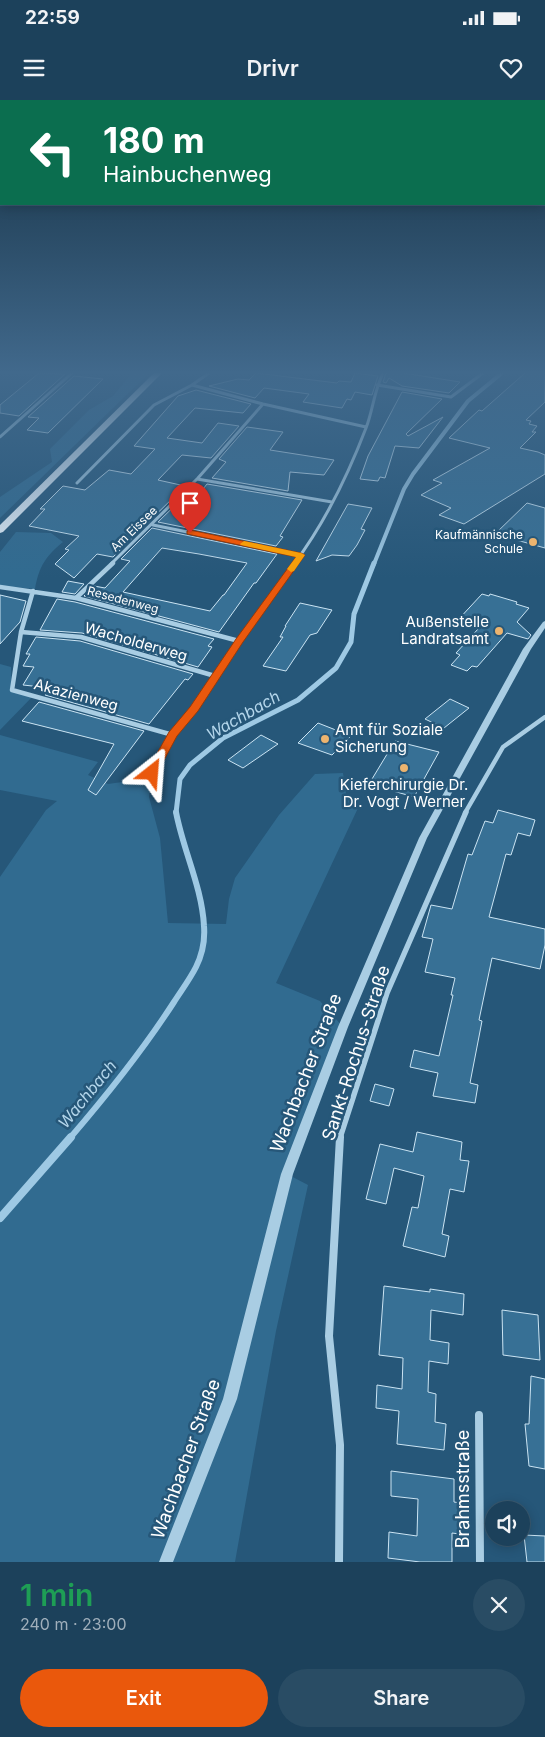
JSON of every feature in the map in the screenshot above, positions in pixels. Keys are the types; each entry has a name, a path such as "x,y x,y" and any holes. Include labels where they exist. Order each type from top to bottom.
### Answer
{"main road":[{"path":"0,530 90,441"}],"street":[{"path":"77,483 118,441"},
{"name":"Am Eissee","path":"76,598 153,525 230,441"},
{"path":"152,773 173,734 194,709 239,641 301,555 332,502 359,441"},
{"path":"197,479 332,502"},
{"path":"153,525 301,555"},
{"name":"Resedenweg","path":"0,587 76,598 239,641"},
{"name":"Akazienweg","path":"33,591 21,632 12,690 173,734"},
{"name":"Wachbacher Straße","path":"166,1562 230,1399 287,1174 343,1027 424,838 527,649 545,623"},
{"name":"Wacholderweg","path":"21,632 80,637 215,676"},
{"name":"Sankt-Rochus-Straße","path":"339,1562 340,1445 329,1336 339,1180 339,1140 387,993 469,805 503,747 545,717"},
{"name":"Brahmsstraße","path":"479,1415 480,1562"}],"shaded area":[{"path":"58,441 79,441 0,518 0,497 52,462 50,449"},
{"path":"16,532 51,533 63,542 44,562 35,589 0,586 0,552"},
{"path":"0,664 11,667 12,690 33,696 0,730"},
{"path":"0,735 98,762 88,775 108,784 151,778 149,797 160,838 168,923 226,924 229,899 235,878 279,815 315,774 343,773 346,794 358,808 276,983 320,1001 343,1027 287,1174 308,1185 276,1331 235,1562 0,1562 0,877 46,810 57,801 0,790"}],"building":[{"path":"138,441 202,443 203,441 226,441 211,458 182,455 158,480 185,486 113,557 97,554 74,578 55,564 69,550 65,549 79,536 29,526 45,509 40,509 63,486 85,490 109,470 131,474 155,449 134,446"},
{"path":"235,441 276,441 270,450 334,460 324,475 290,472 288,491 212,478 226,462 219,459"},
{"path":"376,441 424,441 419,448 395,446 385,478 380,477 378,481 360,479 368,456"},
{"path":"462,441 527,441 520,448 545,455 545,474 464,524 439,515 451,508 421,495 442,483 433,480 490,448"},
{"path":"207,484 302,500 280,536 283,537 276,546 158,522 194,487 203,489"},
{"path":"527,503 545,508 545,548 495,534"},
{"path":"348,504 372,508 361,529 365,530 357,545 349,556 332,555 316,561"},
{"path":"152,528 277,554 219,632 84,596 94,586 105,588 130,561 121,559","holes":["162,548 247,563 210,611 123,592"]},
{"path":"68,581 84,584 75,594 62,592"},
{"name":"Außenstelle Landratsamt","path":"482,594 489,596 490,594 517,602 516,604 529,608 517,622 531,635 528,639 507,633 477,667 472,666 467,671 451,665 460,655 456,653 479,628 457,621"},
{"path":"0,595 26,601 20,622 0,644"},
{"path":"57,599 75,602 214,639 208,646 212,647 198,667 82,633 40,630"},
{"path":"300,603 332,610 317,633 310,635 286,671 263,666 283,637 280,637 285,626"},
{"path":"36,637 80,641 193,674 188,680 185,679 149,724 45,695 51,688 23,685 34,667 23,666 30,654 26,654"},
{"path":"450,699 469,708 444,728 425,719"},
{"path":"39,702 144,731 96,795 88,790 114,744 22,721"},
{"name":"Amt für Soziale Sicherung","path":"318,723 351,736 332,755 298,743"},
{"path":"261,735 278,744 243,768 228,760"},
{"name":"Kieferchirurgie Dr. Dr. Vogt / Werner","path":"395,741 439,752 414,797 369,784"},
{"path":"498,810 535,820 530,836 518,833 511,855 506,854 489,917 545,929 545,945 540,969 492,958 479,1020 482,1021 470,1083 478,1085 475,1103 433,1096 438,1073 410,1067 414,1050 439,1056 453,995 451,995 455,978 425,972 433,939 422,937 431,905 452,909 468,854 472,855 485,821 493,823"},
{"path":"375,1084 394,1089 389,1106 370,1101"},
{"path":"417,1132 462,1142 460,1160 469,1161 464,1192 450,1189 442,1234 449,1236 445,1257 403,1246 412,1207 418,1208 424,1176 394,1168 386,1204 366,1199 380,1144 413,1152"},
{"path":"384,1286 430,1292 430,1289 464,1294 463,1315 431,1310 430,1340 449,1343 448,1364 429,1361 428,1392 436,1394 435,1422 446,1424 444,1450 397,1444 399,1411 376,1408 377,1385 402,1389 403,1358 379,1355"},
{"path":"502,1310 538,1315 540,1360 503,1355"},
{"path":"531,1376 545,1379 545,1469 529,1466 525,1424 529,1424"},
{"path":"391,1471 454,1479 454,1502 467,1504 467,1535 452,1533 452,1562 420,1562 388,1558 389,1532 417,1536 418,1499 391,1496"},
{"path":"530,1535 545,1536 545,1562 527,1562 525,1546 530,1546"}],"waterway":[{"name":"Wachbach","path":"374,564 404,489 438,441"},
{"name":"Wachbach","path":"176,812 180,779 190,765 223,738 298,700 336,668 351,642 354,614 374,563"},
{"name":"Wachbach","path":"70,1138 111,1089 150,1037 188,980 200,957 204,936 203,911 176,812"},
{"name":"Wachbach","path":"0,1218 71,1137"}],"slow traffic":[{"path":"244,544 301,555 291,569"}],"place":[{"name":"Kaufmännische Schule","path":"533,542"},
{"name":"Außenstelle Landratsamt","path":"499,631"},
{"name":"Amt für Soziale Sicherung","path":"325,739"},
{"name":"Kieferchirurgie Dr. Dr. Vogt / Werner","path":"404,768"}],"route":[{"path":"152,773 173,734 194,709 239,641 301,555 190,533"}]}
